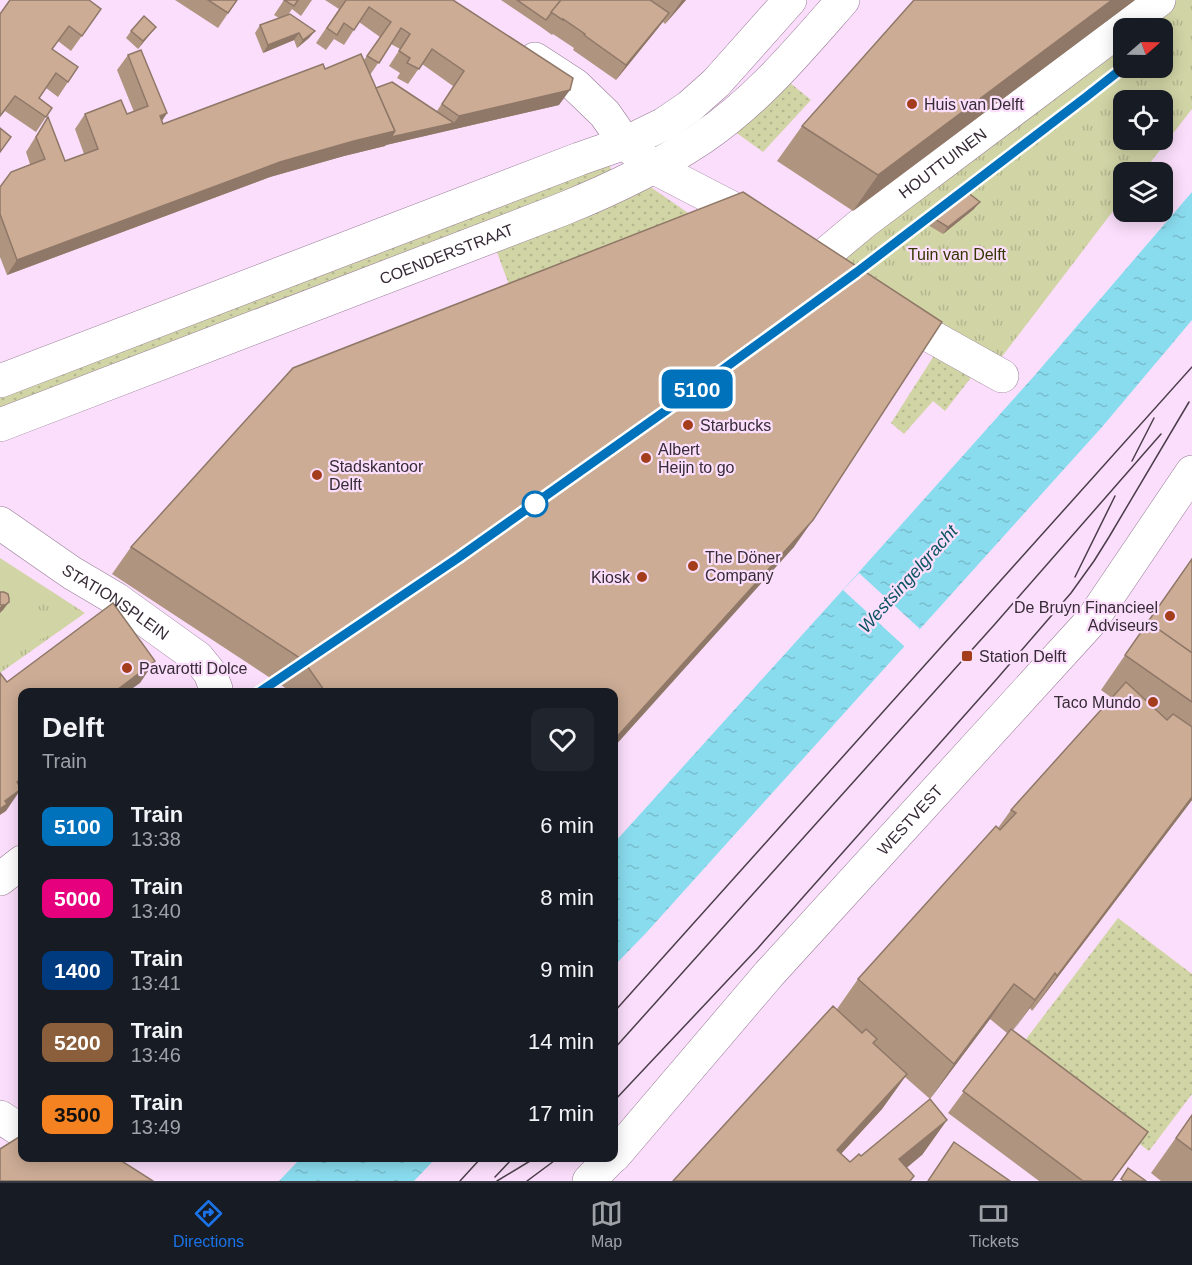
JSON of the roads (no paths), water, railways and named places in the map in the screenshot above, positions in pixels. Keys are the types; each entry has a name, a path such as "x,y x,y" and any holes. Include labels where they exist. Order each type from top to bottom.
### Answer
{"street":[{"path":"0,381 626,143 671,120 698,100 790,0"},
{"name":"COENDERSTRAAT","path":"0,425 563,209 653,167 703,138 741,108 792,58 843,0"},
{"name":"HOUTTUINEN","path":"841,281 864,222 1159,0"},
{"path":"509,41 575,85 605,114 626,143 653,167 734,208 841,281 895,324 1002,376"},
{"name":"WESTVEST","path":"618,1150 769,974 1092,620 1192,472"},
{"name":"STATIONSPLEIN","path":"0,524 72,573 116,599 198,658 210,673 216,688"},
{"path":"0,879 18,865"},
{"path":"0,1117 18,1128"},
{"name":"WESTVEST","path":"589,1181 607,1162"}],"water":[{"name":"Westsingelgracht","path":"1192,192 1192,320 1102,427 618,962 618,839 1035,375 1166,222 1173,222 1173,214"},
{"path":"297,1162 432,1162 414,1181 279,1181"}],"tram line":[{"path":"618,1008 1192,367"},
{"path":"618,1097 758,948 1071,593 1109,537 1189,402"},
{"path":"1132,461 1154,418"},
{"path":"618,1045 995,624 1161,434"},
{"path":"1075,577 1115,496"},
{"path":"460,1181 477,1162"},
{"path":"495,1177 509,1162"},
{"path":"497,1181 528,1162"},
{"path":"527,1181 553,1162"}],"train":[{"name":"5100","path":"265,688 458,558 678,402 857,272 1113,76"}],"place":[{"name":"Huis van Delft","path":"912,104"},
{"name":"Starbucks","path":"688,425"},
{"name":"Albert Heijn to go","path":"646,458"},
{"name":"Stadskantoor Delft","path":"317,475"},
{"name":"The Döner Company","path":"693,566"},
{"name":"Kiosk","path":"642,577"},
{"name":"De Bruyn Financieel Adviseurs","path":"1170,616"},
{"name":"Station Delft","path":"967,656"},
{"name":"Pavarotti Dolce","path":"127,668"},
{"name":"Taco Mundo","path":"1153,702"}],"park label":[{"name":"Tuin van Delft","path":"957,254"}]}
